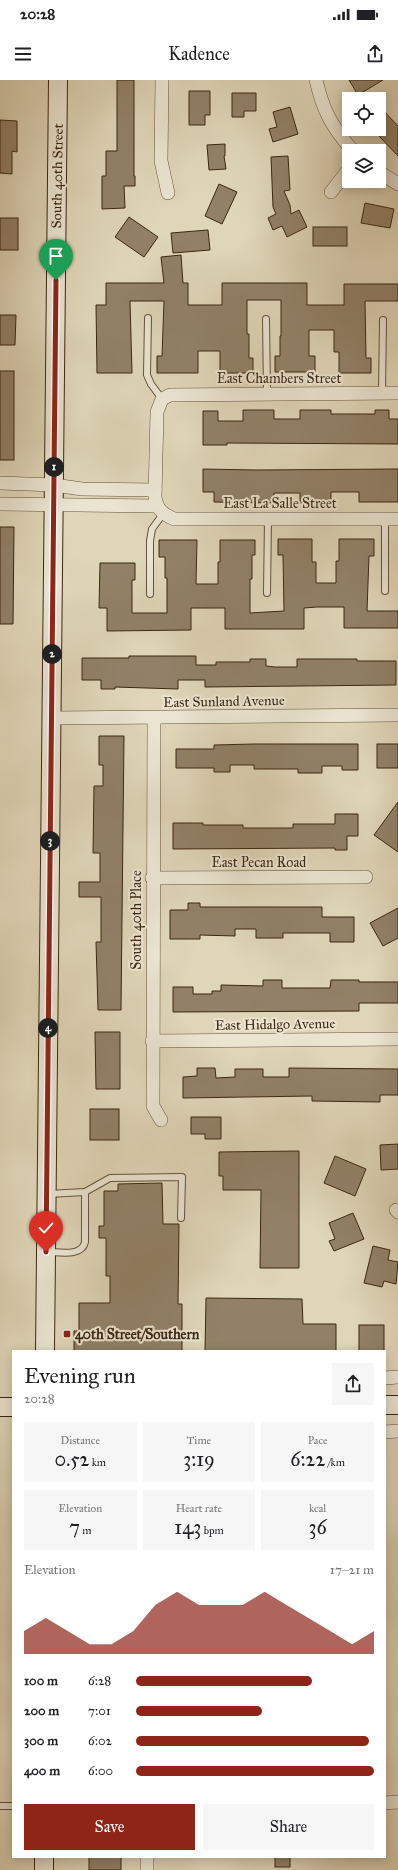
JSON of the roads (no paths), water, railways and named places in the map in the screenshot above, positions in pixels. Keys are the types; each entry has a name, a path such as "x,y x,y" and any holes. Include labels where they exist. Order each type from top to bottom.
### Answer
{"main road":[{"name":"South 40th Street","path":"45,1350 58,80"},
{"path":"386,1405 398,1405"},
{"path":"0,1408 12,1407"},
{"path":"44,1858 44,1870"}],"street":[{"path":"162,80 161,161 168,193"},
{"path":"316,80 322,104 338,133 347,144"},
{"path":"386,176 398,184"},
{"path":"331,192 342,178"},
{"name":"East Chambers Street","path":"162,399 170,395 398,393"},
{"path":"160,510 155,490 157,412 162,399"},
{"path":"0,482 82,488 155,490"},
{"path":"122,489 122,505"},
{"name":"East La Salle Street","path":"0,504 122,505 160,510 174,519 392,519"},
{"name":"East Sunland Avenue","path":"51,718 398,715"},
{"name":"South 40th Place","path":"154,718 152,878 153,1106 161,1120"},
{"name":"East Pecan Road","path":"152,878 366,877"},
{"name":"East Hidalgo Avenue","path":"152,1041 398,1039"},
{"path":"386,1378 398,1378"},
{"path":"386,1432 398,1431"},
{"path":"386,1803 398,1802"},
{"path":"147,1858 147,1870"}],"lane":[{"path":"148,318 147,375 151,384 162,399"},
{"path":"266,319 267,394"},
{"path":"382,393 383,320"},
{"path":"150,594 150,541 152,529 160,510"},
{"path":"267,593 268,519"},
{"path":"385,591 392,519"},
{"path":"47,1194 85,1192 110,1178 182,1177 181,1218"},
{"path":"46,1252 78,1251 84,1248 85,1192"},
{"path":"0,1806 12,1806"}],"place":[{"name":"40th Street/Southern","path":"67,1334"}]}
